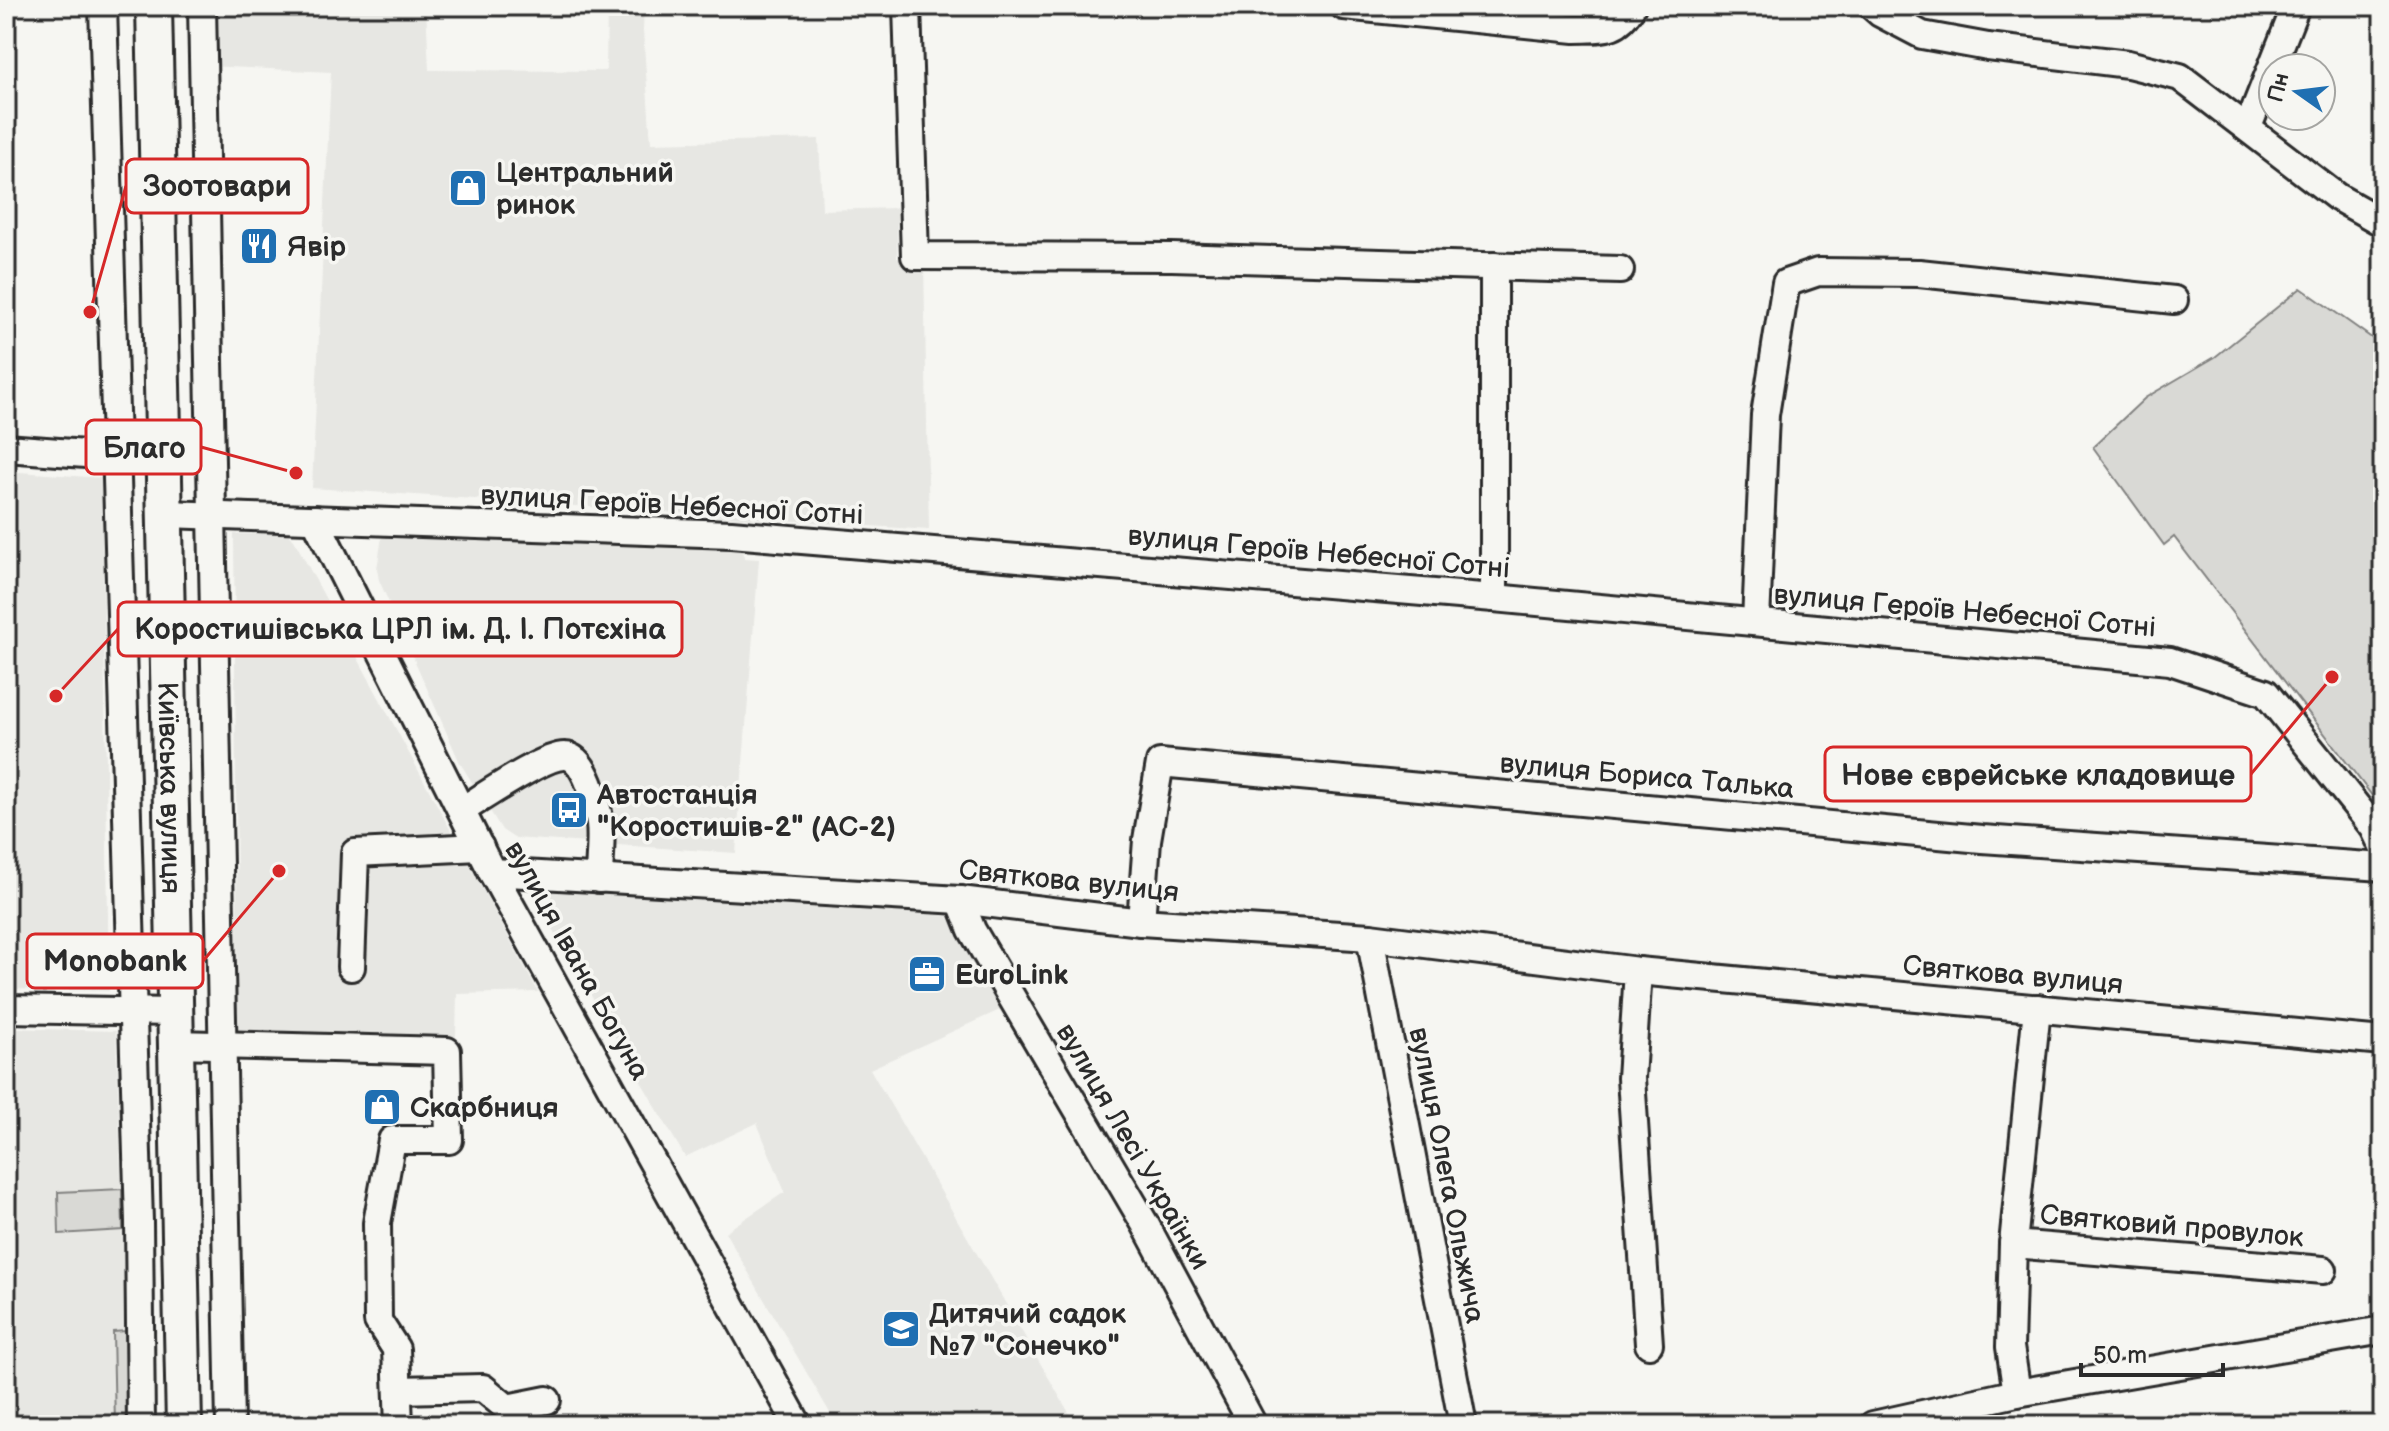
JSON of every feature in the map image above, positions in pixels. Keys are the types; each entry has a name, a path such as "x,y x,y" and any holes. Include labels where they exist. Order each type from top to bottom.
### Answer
{"main road":[{"name":"Київська вулиця","path":"154,6 184,1425"}],"street":[{"path":"103,6 139,1222 141,1425"},
{"path":"202,6 230,1425"},
{"path":"907,6 915,256 1172,257 1620,270"},
{"path":"1344,6 1575,29 1608,28 1624,21 1632,6"},
{"path":"1872,6 1922,35 1988,47 2128,64 2180,77 2337,197 2383,223"},
{"path":"2248,127 2296,6"},
{"path":"1494,266 1494,598"},
{"path":"1756,622 1765,415 1786,283 1818,272 1919,273 2174,300"},
{"path":"6,448 165,460"},
{"name":"вулиця Героїв Небесної Сотні","path":"167,514 731,534 1494,598 2170,661 2266,693 2374,828 2383,847"},
{"name":"вулиця Івана Богуна","path":"315,519 492,872 798,1425"},
{"path":"462,810 537,766 561,756 574,758 587,779 600,824 599,879"},
{"name":"вулиця Бориса Талька","path":"1141,922 1147,840 1160,763 1982,839 2383,867"},
{"path":"351,967 355,853 480,847"},
{"name":"Святкова вулиця","path":"492,872 960,900 1141,922 1370,937 1638,971 2383,1041"},
{"name":"вулиця Лесі Українки","path":"960,900 972,930 1145,1224 1253,1425"},
{"name":"вулиця Олега Ольжича","path":"1370,937 1463,1425"},
{"path":"1638,971 1631,1078 1649,1344"},
{"name":"Святковий провулок","path":"2037,1008 2013,1244 2323,1270"},
{"path":"6,1009 132,1012 222,1045 447,1051 449,1140 392,1140 377,1223 378,1321 396,1349 399,1425"},
{"path":"139,1222 179,1217"},
{"path":"2013,1244 2010,1347 2017,1393"},
{"path":"1873,1425 2017,1393 2383,1330"},
{"path":"398,1390 483,1388 510,1416 547,1400"}],"shaded area":[{"path":"205,6 426,6 429,70 606,71 607,6 644,6 651,143 819,139 822,210 897,208 897,258 924,263 929,530 312,488 331,72 207,66"},
{"path":"2301,288 2383,346 2383,810 2174,537 2164,545 2093,447 2145,398 2215,357"},
{"path":"6,471 102,478 109,991 6,989"},
{"path":"383,530 743,546 744,558 759,559 736,853 514,838 502,830 460,763 379,580 377,569"},
{"path":"234,534 288,534 294,540 538,992 457,994 456,1036 238,1033"},
{"path":"522,877 948,916 1002,1009 870,1069 1076,1425 837,1425 725,1232 785,1192 757,1123 685,1157"},
{"path":"6,1028 116,1031 129,1425 6,1425"},
{"path":"122,1189 123,1230 59,1234 58,1192"},
{"path":"126,1331 129,1425 115,1425 113,1332"}],"place":[{"name":"Центральний ринок","path":"468,188"},
{"name":"Явір","path":"259,246"},
{"name":"Зоотовари","path":"90,312"},
{"name":"Благо","path":"296,473"},
{"name":"Нове єврейське кладовище","path":"2332,677"},
{"name":"Коростишівська ЦРЛ ім. Д. І. Потєхіна","path":"56,696"},
{"name":"Автостанція \"Коростишів-2\" (АС-2)","path":"569,810"},
{"name":"Monobank","path":"279,871"},
{"name":"EuroLink","path":"927,974"},
{"name":"Скарбниця","path":"382,1107"},
{"name":"Дитячий садок №7 \"Сонечко\"","path":"901,1329"}]}
